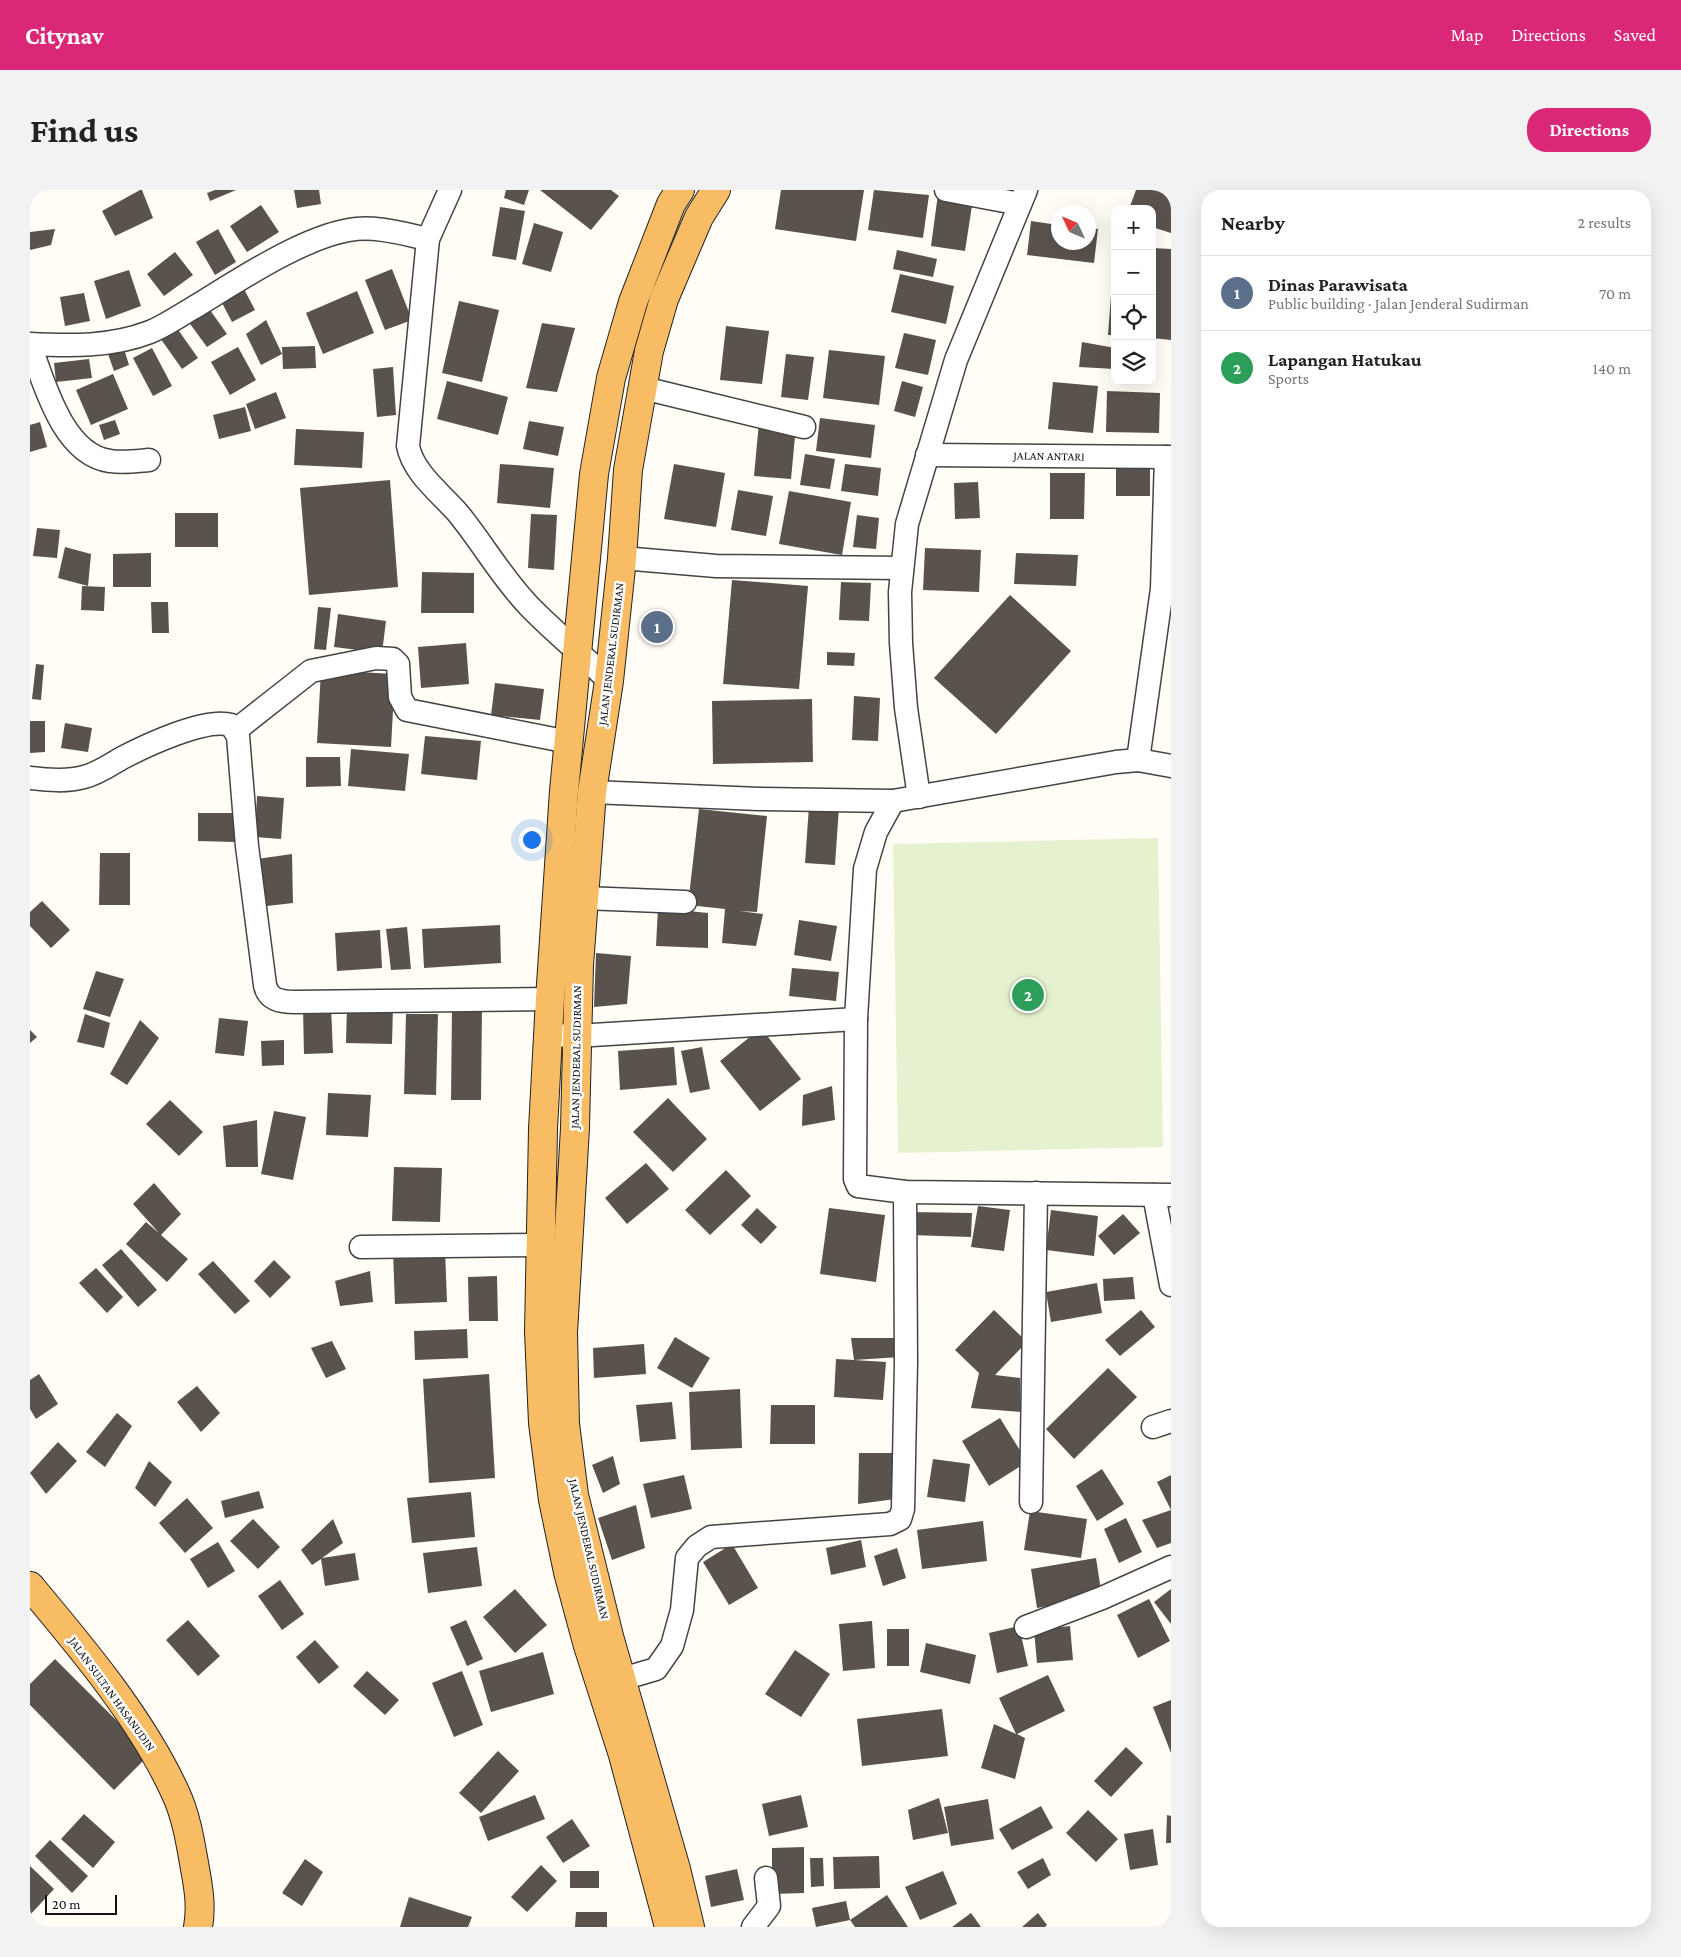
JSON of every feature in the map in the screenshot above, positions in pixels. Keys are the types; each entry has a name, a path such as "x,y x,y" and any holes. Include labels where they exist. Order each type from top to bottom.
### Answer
{"highway":[{"name":"JALAN JENDERAL SUDIRMAN","path":"680,190 672,204 633,302 611,378 594,474 579,651 564,792 550,999 543,1128 539,1332 542,1423 552,1500 568,1572 611,1682 676,1869 690,1927"},
{"name":"JALAN JENDERAL SUDIRMAN","path":"669,1927 623,1755 611,1682 610,1640 574,1495 565,1424 564,1332 574,1156 576,1036 584,898 592,792 609,681 622,558 628,470 649,351 664,299 699,217 716,190"},
{"name":"JALAN SULTAN HASANUDIN","path":"30,1586 121,1702 152,1750 176,1794 188,1829 200,1898 198,1927"}],"street":[{"path":"450,190 428,239 408,446 410,456 416,467 458,514 502,575 524,600 609,681"},
{"path":"919,797 906,708 902,653 902,568 907,524 956,360 1023,197 946,190"},
{"path":"149,460 110,462 84,451 67,431 51,401 30,345 84,346 116,341 152,332 250,273 319,239 350,230 370,230 428,239"},
{"path":"643,388 804,427"},
{"name":"JALAN ANTARI","path":"927,454 1168,457"},
{"path":"1138,760 1166,589 1168,457"},
{"path":"622,558 716,566 902,568"},
{"path":"236,730 311,671 376,658 393,660 398,664 400,697 408,710 569,742"},
{"path":"30,778 84,778 124,757 196,727 214,722 224,723 236,730"},
{"path":"236,730 265,985 270,995 280,1001 295,1002 550,999"},
{"path":"592,792 759,799 894,801 1116,762 1138,760 1171,766"},
{"path":"894,801 876,832 865,869 856,1019 855,1179 858,1186 904,1192 1163,1195 1171,1286"},
{"path":"584,898 685,902"},
{"path":"548,1035 576,1036 856,1019"},
{"path":"611,1682 656,1669 672,1646 682,1610 687,1558 697,1546 711,1537 890,1524 900,1519 903,1509 906,1362 904,1192"},
{"path":"1031,1502 1036,1194"},
{"path":"361,1248 541,1245"},
{"path":"1026,1626 1102,1598 1171,1567"},
{"path":"753,1927 769,1906 766,1878"}],"green space":[{"path":"1158,838 1163,1147 898,1153 893,844"}],"building":[{"path":"142,190 153,218 115,236 102,211"},
{"path":"215,190 236,190 210,201 207,193"},
{"path":"294,190 319,190 321,204 297,208"},
{"path":"506,190 529,190 524,205 504,198"},
{"path":"540,190 611,190 619,196 591,230"},
{"path":"781,190 864,190 856,241 775,229"},
{"path":"874,190 929,195 923,238 868,230"},
{"path":"1136,190 1171,190 1171,233 1156,228 1156,205 1130,205"},
{"path":"938,194 973,199 965,251 931,246"},
{"path":"261,205 279,232 247,252 230,226"},
{"path":"500,207 525,211 516,260 492,256"},
{"path":"1031,221 1051,224 1051,250 1096,250 1094,263 1027,255"},
{"path":"534,223 563,232 551,272 522,264"},
{"path":"55,229 51,245 30,250 30,232"},
{"path":"218,229 236,262 215,275 196,242"},
{"path":"1096,229 1098,229 1096,246"},
{"path":"1156,248 1171,249 1171,340 1156,338"},
{"path":"897,250 937,259 933,277 893,269"},
{"path":"175,252 193,275 164,296 147,274"},
{"path":"392,269 412,320 385,330 365,280"},
{"path":"129,270 141,306 106,319 94,281"},
{"path":"900,274 954,286 946,324 891,312"},
{"path":"244,289 255,310 232,322 221,301"},
{"path":"357,291 374,333 323,354 306,313"},
{"path":"84,293 90,321 65,326 60,297"},
{"path":"1111,295 1111,335 1108,335"},
{"path":"459,301 499,310 482,382 442,373"},
{"path":"205,303 227,334 207,347 185,317"},
{"path":"266,320 282,354 261,365 246,334"},
{"path":"542,323 575,328 557,392 526,388"},
{"path":"174,324 198,358 182,369 158,335"},
{"path":"726,326 769,331 762,384 720,380"},
{"path":"904,333 936,340 928,375 895,368"},
{"path":"1082,342 1111,347 1111,369 1079,367"},
{"path":"315,346 316,368 283,369 282,347"},
{"path":"238,347 256,380 230,395 211,362"},
{"path":"152,348 172,386 153,396 133,358"},
{"path":"124,349 129,365 114,371 108,354"},
{"path":"829,350 885,356 879,405 823,398"},
{"path":"786,354 814,357 808,400 781,397"},
{"path":"89,359 92,378 56,382 54,363"},
{"path":"393,367 396,415 377,417 373,369"},
{"path":"113,374 128,409 91,425 76,390"},
{"path":"447,381 508,397 498,435 437,419"},
{"path":"902,381 923,387 915,417 894,411"},
{"path":"1053,382 1098,386 1093,433 1048,429"},
{"path":"1107,391 1160,393 1159,433 1106,432"},
{"path":"276,392 286,418 255,429 246,404"},
{"path":"245,407 251,431 219,439 213,415"},
{"path":"820,418 875,425 871,458 816,451"},
{"path":"115,420 120,434 104,440 99,425"},
{"path":"529,421 564,427 558,456 523,449"},
{"path":"40,422 47,447 30,452 30,425"},
{"path":"759,422 796,426 791,479 754,476"},
{"path":"296,429 364,432 362,468 294,465"},
{"path":"805,454 835,459 830,489 800,485"},
{"path":"500,464 554,468 550,508 497,503"},
{"path":"674,464 725,473 716,527 664,519"},
{"path":"845,464 881,468 878,496 841,491"},
{"path":"1116,466 1150,466 1150,496 1116,496"},
{"path":"1050,473 1085,473 1084,519 1050,519"},
{"path":"390,480 398,587 309,595 300,488"},
{"path":"978,482 980,518 955,519 954,483"},
{"path":"738,490 773,496 766,536 731,530"},
{"path":"789,491 851,502 842,555 779,544"},
{"path":"175,513 218,513 218,547 175,547"},
{"path":"531,514 557,515 554,570 528,568"},
{"path":"857,515 879,518 876,549 853,547"},
{"path":"37,528 60,530 57,558 33,556"},
{"path":"65,547 91,554 88,586 58,578"},
{"path":"925,548 981,550 979,592 923,590"},
{"path":"151,553 151,587 113,587 113,554"},
{"path":"1016,553 1078,555 1076,586 1014,584"},
{"path":"422,572 474,573 474,613 421,613"},
{"path":"732,580 808,586 799,689 723,684"},
{"path":"841,582 871,583 869,621 839,620"},
{"path":"82,586 105,587 104,611 81,610"},
{"path":"1010,595 1071,651 996,734 934,678"},
{"path":"151,602 168,602 169,633 152,633"},
{"path":"318,607 331,608 326,650 314,649"},
{"path":"338,614 386,621 382,653 334,647"},
{"path":"466,643 469,684 421,688 418,647"},
{"path":"827,652 855,653 854,666 827,665"},
{"path":"36,664 44,665 41,700 32,699"},
{"path":"321,670 395,674 391,747 317,743"},
{"path":"495,683 544,689 540,720 491,715"},
{"path":"854,696 880,698 878,741 852,740"},
{"path":"812,699 813,762 713,764 712,701"},
{"path":"30,721 45,721 45,752 30,753"},
{"path":"65,723 92,728 88,752 61,748"},
{"path":"425,736 481,741 477,780 421,774"},
{"path":"351,749 409,754 405,791 348,786"},
{"path":"306,757 340,757 341,786 306,787"},
{"path":"257,796 284,798 281,839 255,837"},
{"path":"809,806 839,807 835,865 805,863"},
{"path":"699,809 767,816 757,912 739,911 763,914 756,946 722,943 725,909 688,905"},
{"path":"198,813 234,813 234,842 198,841"},
{"path":"100,853 130,853 130,905 99,905"},
{"path":"292,854 293,903 267,906 257,859"},
{"path":"42,901 70,930 51,948 30,926 30,912"},
{"path":"658,908 708,913 708,948 656,946"},
{"path":"799,920 837,926 831,961 794,955"},
{"path":"500,925 501,963 424,968 422,929"},
{"path":"407,927 411,969 391,970 386,929"},
{"path":"380,930 382,968 337,971 335,933"},
{"path":"596,953 631,956 627,1004 594,1007"},
{"path":"792,968 839,972 836,1001 789,996"},
{"path":"96,971 124,979 110,1017 83,1009"},
{"path":"331,1006 333,1053 304,1054 303,1007"},
{"path":"347,1006 393,1007 392,1044 346,1043"},
{"path":"452,1006 482,1006 481,1100 451,1100"},
{"path":"85,1014 110,1023 104,1048 77,1042"},
{"path":"406,1014 438,1014 436,1095 404,1094"},
{"path":"219,1018 248,1021 244,1056 215,1053"},
{"path":"140,1020 159,1038 127,1085 110,1074"},
{"path":"761,1028 801,1079 760,1111 720,1061"},
{"path":"30,1030 37,1037 30,1043"},
{"path":"284,1040 284,1065 262,1066 261,1041"},
{"path":"674,1047 677,1085 620,1090 618,1051"},
{"path":"702,1047 710,1089 690,1093 681,1051"},
{"path":"832,1086 835,1120 802,1126 803,1095"},
{"path":"328,1093 371,1095 368,1137 326,1135"},
{"path":"668,1098 707,1139 673,1172 633,1132"},
{"path":"170,1100 203,1132 179,1156 146,1124"},
{"path":"274,1111 306,1117 293,1180 261,1174"},
{"path":"257,1120 258,1167 226,1167 223,1126"},
{"path":"646,1163 669,1189 627,1224 605,1198"},
{"path":"394,1167 442,1168 440,1222 392,1221"},
{"path":"726,1170 751,1196 710,1235 685,1210"},
{"path":"154,1183 181,1214 161,1235 188,1259 167,1282 126,1244 146,1222 159,1233 133,1204"},
{"path":"978,1206 1010,1210 1004,1251 971,1247"},
{"path":"757,1208 777,1227 761,1244 741,1225"},
{"path":"829,1208 885,1215 876,1282 820,1274"},
{"path":"1051,1210 1098,1216 1094,1256 1046,1250"},
{"path":"911,1212 972,1213 971,1237 910,1235"},
{"path":"1123,1214 1140,1233 1114,1255 1098,1236"},
{"path":"121,1249 157,1290 138,1307 102,1265"},
{"path":"445,1250 447,1302 395,1304 393,1252"},
{"path":"274,1260 291,1277 270,1298 254,1281"},
{"path":"213,1261 250,1301 235,1314 198,1274"},
{"path":"96,1268 123,1297 107,1313 79,1283"},
{"path":"370,1271 373,1302 340,1306 335,1281"},
{"path":"497,1276 498,1321 469,1321 468,1277"},
{"path":"1133,1277 1135,1299 1104,1301 1103,1279"},
{"path":"1097,1283 1102,1313 1051,1322 1046,1292"},
{"path":"994,1310 1027,1342 995,1375 1020,1378 1021,1412 971,1408 979,1373 955,1350"},
{"path":"1141,1310 1155,1327 1120,1356 1105,1340"},
{"path":"467,1329 468,1358 415,1360 414,1331"},
{"path":"675,1337 710,1358 692,1388 657,1368"},
{"path":"851,1338 901,1338 900,1357 854,1360"},
{"path":"332,1341 346,1369 326,1378 311,1348"},
{"path":"644,1344 646,1374 594,1378 593,1348"},
{"path":"836,1359 886,1362 883,1400 834,1397"},
{"path":"1108,1368 1137,1397 1074,1459 1046,1429"},
{"path":"39,1374 58,1404 36,1419 30,1409 30,1380"},
{"path":"489,1374 495,1478 429,1483 423,1379"},
{"path":"197,1386 220,1413 201,1432 177,1402"},
{"path":"740,1389 742,1448 691,1450 689,1392"},
{"path":"672,1402 676,1439 640,1442 636,1405"},
{"path":"771,1405 815,1405 815,1444 770,1444"},
{"path":"117,1413 132,1426 105,1467 86,1452"},
{"path":"1000,1418 1027,1462 989,1486 962,1441"},
{"path":"58,1442 77,1461 46,1494 30,1473"},
{"path":"859,1453 903,1453 903,1498 858,1504"},
{"path":"613,1456 620,1484 603,1493 592,1465"},
{"path":"933,1459 970,1464 965,1502 927,1497"},
{"path":"149,1461 172,1482 155,1507 135,1488"},
{"path":"1102,1469 1124,1504 1097,1521 1076,1486"},
{"path":"684,1475 692,1509 651,1518 643,1484"},
{"path":"1171,1475 1171,1510 1157,1482"},
{"path":"259,1491 264,1508 225,1518 221,1501"},
{"path":"471,1492 475,1537 412,1543 407,1498"},
{"path":"187,1498 213,1528 185,1553 159,1523"},
{"path":"636,1505 645,1548 612,1560 598,1518"},
{"path":"1171,1510 1171,1543 1157,1548 1142,1520"},
{"path":"1030,1511 1087,1519 1081,1558 1024,1550"},
{"path":"1126,1518 1142,1552 1119,1563 1104,1529"},
{"path":"253,1519 280,1547 258,1569 230,1541"},
{"path":"333,1519 343,1543 322,1558 355,1553 359,1580 325,1586 321,1559 312,1565 301,1550"},
{"path":"983,1521 987,1561 922,1569 917,1530"},
{"path":"861,1540 866,1567 831,1575 826,1548"},
{"path":"218,1542 235,1571 208,1588 190,1559"},
{"path":"732,1544 758,1588 729,1605 703,1562"},
{"path":"477,1547 482,1586 428,1593 423,1553"},
{"path":"897,1548 906,1578 883,1586 874,1556"},
{"path":"1096,1558 1102,1597 1037,1608 1031,1569"},
{"path":"280,1580 304,1614 282,1630 258,1596"},
{"path":"515,1589 547,1625 515,1653 483,1617"},
{"path":"1171,1589 1171,1624 1154,1602"},
{"path":"1149,1599 1170,1641 1138,1658 1117,1615"},
{"path":"188,1620 220,1656 198,1676 166,1640"},
{"path":"466,1620 483,1659 467,1666 450,1627"},
{"path":"872,1621 875,1668 843,1671 839,1624"},
{"path":"1019,1626 1028,1666 997,1673 989,1633"},
{"path":"1070,1626 1073,1660 1037,1663 1034,1630"},
{"path":"887,1629 909,1629 909,1666 887,1666"},
{"path":"315,1640 339,1667 319,1684 296,1657"},
{"path":"926,1643 976,1655 970,1684 920,1672"},
{"path":"795,1650 830,1674 801,1717 765,1694"},
{"path":"543,1652 554,1694 491,1712 479,1671"},
{"path":"55,1659 150,1754 114,1790 30,1705 30,1684"},
{"path":"367,1671 399,1700 385,1715 353,1686"},
{"path":"462,1671 483,1725 454,1737 432,1683"},
{"path":"1048,1675 1065,1711 1017,1734 1025,1738 1015,1779 981,1768 994,1724 1016,1734 999,1698"},
{"path":"1171,1700 1171,1753 1153,1707"},
{"path":"942,1709 948,1756 862,1766 857,1719"},
{"path":"1126,1747 1143,1763 1111,1797 1094,1781"},
{"path":"498,1751 519,1771 481,1813 459,1793"},
{"path":"535,1795 545,1819 488,1841 479,1817"},
{"path":"801,1795 808,1827 769,1836 762,1804"},
{"path":"939,1798 948,1833 913,1840 908,1810"},
{"path":"988,1799 994,1839 951,1846 944,1807"},
{"path":"1041,1806 1053,1828 1012,1850 999,1829"},
{"path":"1088,1810 1118,1839 1096,1862 1066,1833"},
{"path":"84,1814 115,1842 93,1868 61,1839"},
{"path":"1167,1815 1171,1816 1171,1843 1166,1843"},
{"path":"572,1819 590,1846 563,1863 546,1837"},
{"path":"1153,1829 1158,1865 1130,1870 1124,1834"},
{"path":"50,1840 88,1876 72,1893 35,1856"},
{"path":"804,1847 804,1893 772,1894 772,1848"},
{"path":"879,1856 880,1888 834,1889 833,1857"},
{"path":"810,1858 823,1858 824,1886 811,1887"},
{"path":"1043,1858 1051,1875 1028,1889 1017,1872"},
{"path":"305,1859 323,1872 302,1906 282,1893"},
{"path":"541,1865 557,1881 527,1912 511,1897"},
{"path":"30,1866 54,1889 30,1915"},
{"path":"737,1869 744,1900 711,1907 705,1876"},
{"path":"570,1871 599,1871 599,1888 570,1888"},
{"path":"943,1871 957,1904 920,1920 905,1887"},
{"path":"887,1895 908,1927 855,1927 850,1920"},
{"path":"409,1897 472,1917 468,1927 400,1927"},
{"path":"846,1901 850,1920 816,1927 812,1908"},
{"path":"576,1912 607,1912 607,1927 575,1927"},
{"path":"971,1913 981,1927 952,1927"},
{"path":"1038,1913 1047,1925 1045,1927 1022,1927"}],"place":[{"name":"Dinas Parawisata","path":"657,627"},
{"name":"Lapangan Hatukau","path":"1028,995"}]}
